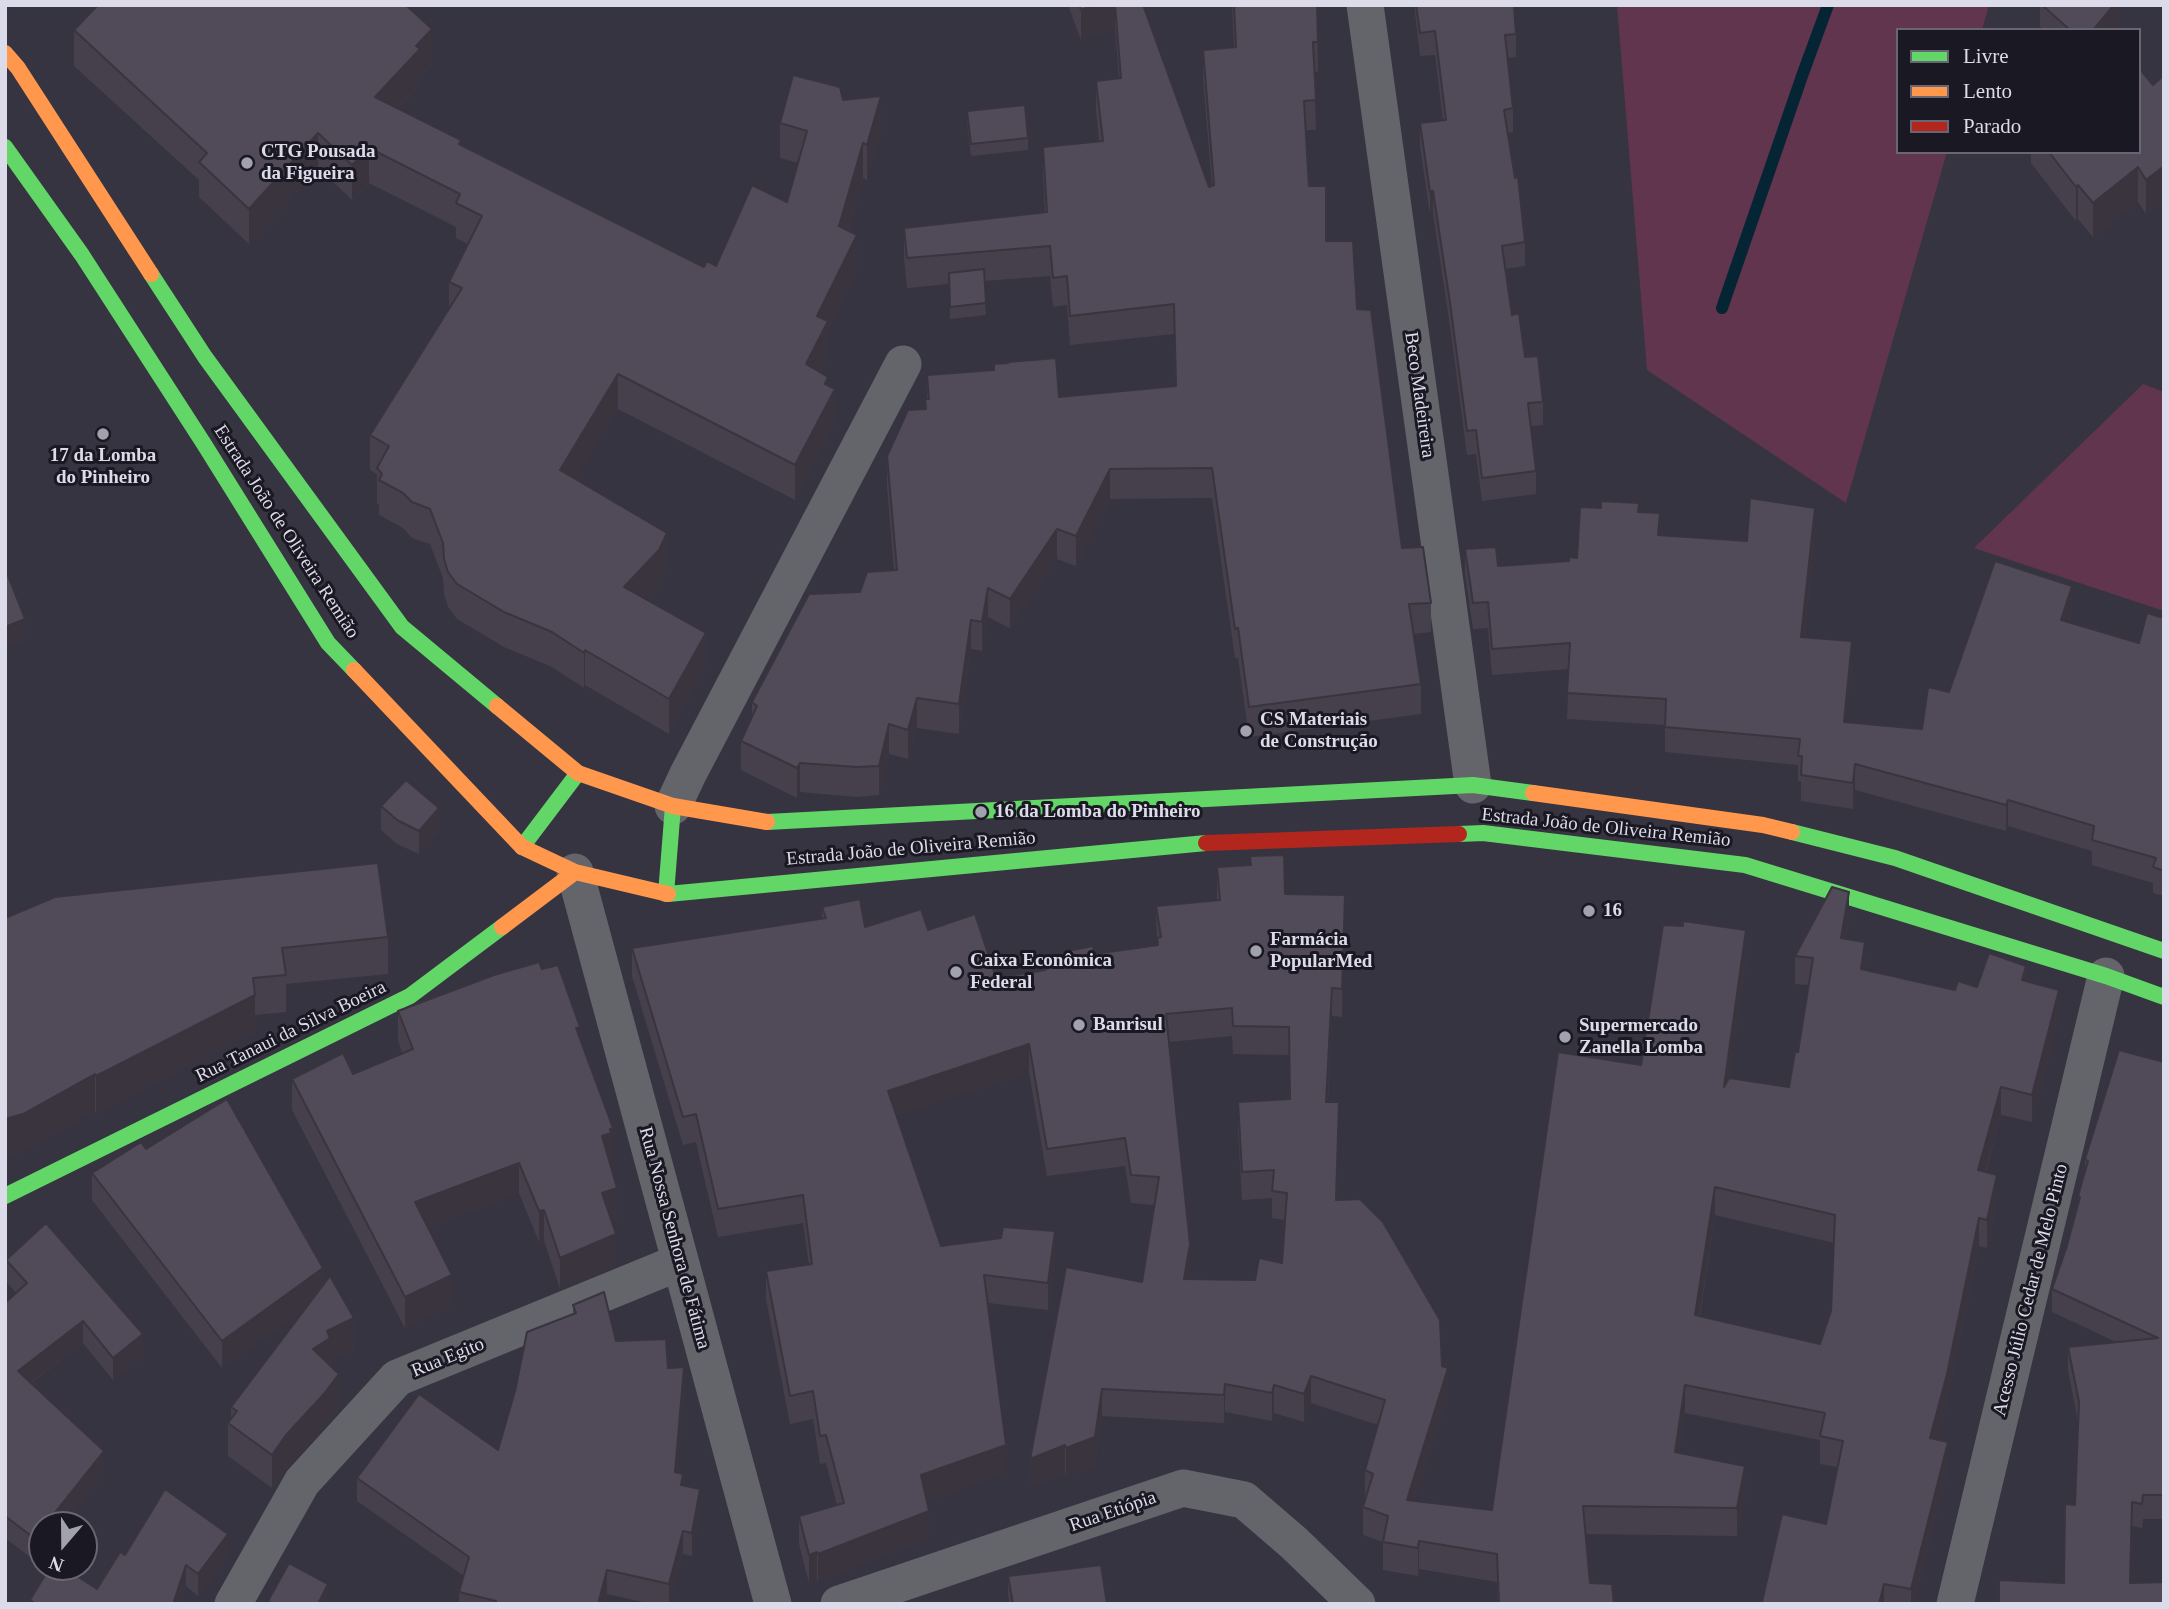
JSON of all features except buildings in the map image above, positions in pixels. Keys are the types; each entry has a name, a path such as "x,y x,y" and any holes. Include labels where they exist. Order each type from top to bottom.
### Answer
{"main road":[{"name":"Estrada João de Oliveira Remião","path":"5,53 18,68 205,356 402,627 578,773 673,806 774,823 1473,785 1763,825 1895,858 2164,951"},
{"name":"Estrada João de Oliveira Remião","path":"5,147 82,255 328,643 522,847 575,872 666,894 1202,843 1483,833 1745,865 2106,976 2164,997"},
{"path":"522,847 578,773"},
{"path":"666,894 673,806"},
{"name":"Rua Tanaui da Silva Boeira","path":"5,1196 410,996 575,872"},
{"path":"5,1215 24,1188"}],"street":[{"name":"Beco Madeireira","path":"1365,5 1473,785"},
{"path":"673,806 903,364"},
{"name":"Rua Nossa Senhora de Fátima","path":"575,872 773,1604"},
{"name":"Acesso Júlio Cedar de Melo Pinto","path":"1955,1604 2106,976"},
{"name":"Rua Egito","path":"233,1604 302,1482 397,1378 680,1262"},
{"name":"Rua Etiópia","path":"839,1604 1183,1488 1244,1500 1294,1543 1357,1604"}],"shaded area":[{"path":"1617,5 1989,5 1983,28 1896,28 1896,154 1946,154 1846,503 1647,370"},
{"path":"2143,384 2164,392 2164,611 1974,548"}],"waterway":[{"path":"1722,308 1828,5"}],"traffic: fast":[{"path":"5,147 82,255 328,643 354,670"},
{"path":"151,274 205,357 402,627 497,706"},
{"path":"522,847 578,773"},
{"path":"767,822 1473,785 1533,793"},
{"path":"666,894 673,806"},
{"path":"1792,832 1895,858 2164,951"},
{"path":"1459,834 1483,833 1745,865 2106,976 2164,997"},
{"path":"668,894 1206,843"},
{"path":"5,1196 410,996 502,927"}],"traffic: slow":[{"path":"5,53 18,68 151,274"},
{"path":"354,670 522,847 575,872 668,894"},
{"path":"497,706 578,773 673,806 767,822"},
{"path":"1533,793 1763,825 1792,832"},
{"path":"502,927 575,872"}],"traffic: jam":[{"path":"1206,843 1459,834"}],"place":[{"name":"CTG Pousada da Figueira","path":"247,163"},
{"name":"17 da Lomba do Pinheiro","path":"103,434"},
{"name":"CS Materiais de Construção","path":"1246,731"},
{"name":"16 da Lomba do Pinheiro","path":"981,812"},
{"name":"16","path":"1589,911"},
{"name":"Farmácia PopularMed","path":"1256,951"},
{"name":"Caixa Econômica Federal","path":"956,972"},
{"name":"Banrisul","path":"1079,1025"},
{"name":"Supermercado Zanella Lomba","path":"1565,1037"}]}
